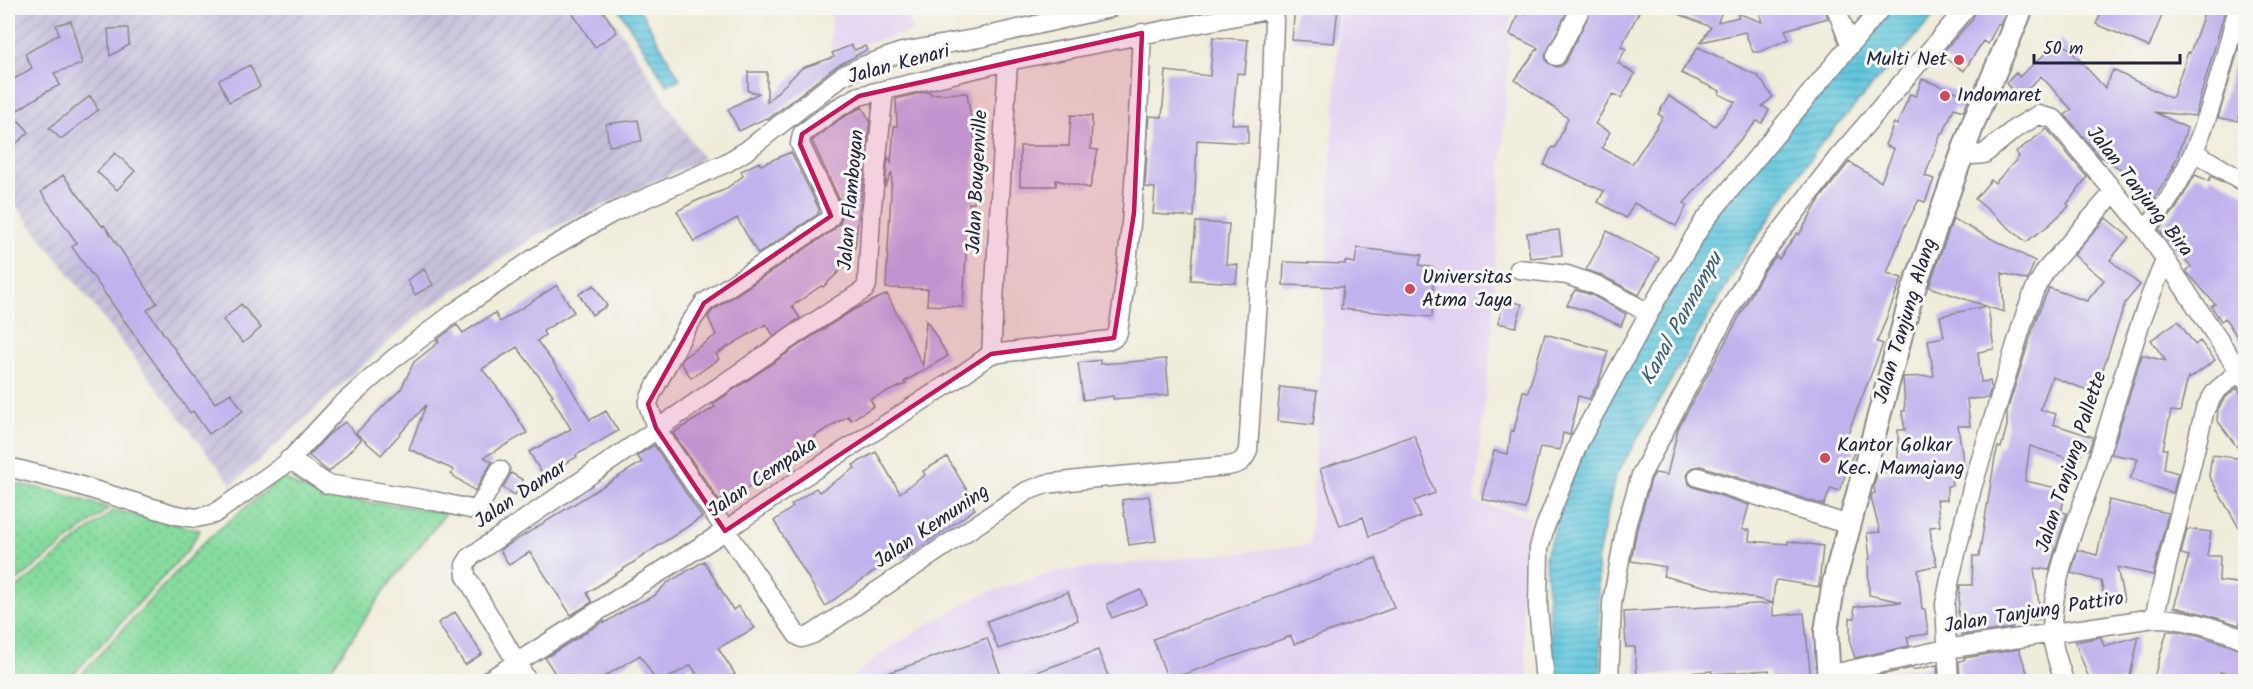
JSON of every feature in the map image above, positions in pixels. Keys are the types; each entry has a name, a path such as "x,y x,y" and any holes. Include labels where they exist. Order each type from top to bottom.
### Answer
{"street":[{"path":"8,467 176,515 196,518 214,514 287,463 339,407 392,360 499,281 545,251 612,213 726,163 746,151 842,76 902,52 979,39 1110,8"},
{"path":"1556,56 1581,8"},
{"path":"1836,8 1850,44"},
{"path":"1545,681 1537,580 1539,548 1572,457 1649,313 1714,206 1881,8"},
{"path":"1609,681 1612,603 1626,526 1641,475 1682,396 1755,265 1839,156 1966,8"},
{"name":"Jalan Tanjung Alang","path":"1828,678 1826,631 1834,582 1912,294 1941,206 2022,8"},
{"path":"2145,229 2169,199 2194,152 2217,85 2238,8"},
{"name":"Jalan Kenari","path":"725,531 656,428 648,404 686,329 704,303 826,222 831,216 830,206 800,144 802,134 848,101 859,96 1008,61 1267,10 1272,13 1274,19 1272,91 1248,450 1240,464 1228,466"},
{"path":"991,354 1110,340 1119,332 1134,213 1142,33"},
{"name":"Jalan Bougenville","path":"991,354 1008,61"},
{"name":"Jalan Flamboyan","path":"696,404 864,290 867,285 871,216 884,90"},
{"name":"Jalan Tanjung Bira","path":"1962,156 1984,154 2038,115 2054,119 2145,229 2242,376"},
{"path":"2194,152 2246,183"},
{"path":"1949,681 1945,604 1958,541 2029,304 2046,270 2114,192"},
{"name":"Jalan Tanjung Pallette","path":"2064,681 2052,634 2057,585 2143,315 2165,261"},
{"path":"1519,269 1567,275 1596,285 1649,313"},
{"name":"Jalan Cempaka","path":"486,681 725,531 991,354"},
{"path":"2154,618 2205,409 2215,392 2242,376"},
{"name":"Jalan Damar","path":"528,681 466,576 465,566 470,557 656,428 696,404"},
{"path":"289,459 327,484 470,509 479,507 500,470"},
{"name":"Jalan Kemuning","path":"725,531 791,629 802,638 813,634 1027,491 1046,484 1228,466"},
{"path":"1698,477 1849,525"},
{"name":"Jalan Tanjung Pattiro","path":"1828,678 1946,649 2154,618 2170,618 2187,622 2246,640"}],"highlighted area":[{"path":"1142,33 1134,213 1114,338 991,354 725,531 656,428 648,404 704,303 831,216 800,144 802,134 859,96"}],"shaded area":[{"path":"8,8 606,8 703,159 532,238 416,317 232,485 8,195"},
{"path":"831,8 904,8 912,32 831,51"},
{"name":"Universitas Atma Jaya","path":"1340,8 1511,8 1491,345 1474,502 1530,517 1521,602 1528,681 847,682 875,658 935,620 984,594 1060,571 1310,545"}],"green space":[{"path":"282,477 328,499 398,505 446,513 386,588 323,681 74,682 204,542"},
{"path":"8,482 52,491 109,508 8,588"},
{"path":"114,510 200,530 187,551 67,681 8,681 8,595"}],"water":[{"path":"618,8 639,8 680,79 667,85"},
{"name":"Kanal Pannampu","path":"1886,8 1941,8 1816,150 1740,262 1615,477 1597,561 1602,681 1554,681 1545,557 1580,452 1705,226"}],"building":[{"path":"569,8 601,8 617,32 595,47"},
{"path":"1295,8 1338,8 1334,43 1292,40"},
{"path":"1528,8 1569,8 1545,56 1547,62 1556,67 1562,66 1566,61 1592,8 1641,8 1621,47 1626,49 1618,63 1635,74 1621,98 1613,94 1595,124 1610,132 1602,148 1632,164 1663,117 1658,114 1669,96 1715,126 1735,102 1719,94 1720,91 1681,73 1698,47 1758,76 1773,97 1762,106 1769,110 1762,123 1757,121 1684,203 1687,205 1676,226 1634,203 1626,218 1598,202 1604,191 1544,165 1552,147 1555,148 1568,118 1515,80 1538,48 1510,35 1519,11 1526,14"},
{"path":"1664,8 1723,8 1718,22 1739,17 1737,13 1762,22 1758,8 1825,8 1828,18 1785,30 1789,39 1759,52 1753,52 1745,32 1701,42 1711,27"},
{"path":"1977,8 2008,8 1988,44 1983,41 1964,71 1940,55 1972,20"},
{"path":"2104,8 2165,8 2149,47 2096,24"},
{"path":"2206,8 2226,8 2195,116 2154,112 2187,128 2172,166 2174,166 2150,206 2131,188 2138,181 2101,158 2065,115 2072,110 2041,76 2019,97 2006,83 2016,73 2019,77 2061,40 2105,88 2113,70 2170,98 2173,96"},
{"path":"71,21 82,64 54,73 60,85 18,110 8,92 8,83 32,68 25,54 59,34 56,25"},
{"path":"128,28 129,45 110,56 108,29"},
{"path":"2243,34 2246,35 2246,81 2243,80 2239,121 2218,118"},
{"path":"1213,37 1248,40 1245,74 1237,73 1232,124 1248,125 1248,143 1197,140 1194,217 1153,214 1155,188 1145,187 1149,116 1162,117 1166,71 1210,76"},
{"path":"852,45 854,50 865,46 867,50 835,67 768,119 739,131 728,109 759,93 748,91 748,72 767,72 767,102 802,68 834,57 832,53"},
{"path":"250,65 260,87 229,102 219,80"},
{"path":"1922,79 1970,97 1963,111 1954,108 1943,134 1941,133 1925,176 1934,179 1925,202 1919,200 1905,226 1887,273 1902,278 1877,342 1883,344 1846,438 1858,442 1839,491 1831,488 1824,505 1701,466 1691,468 1687,474 1689,484 1694,487 1749,505 1742,530 1750,530 1749,541 1788,544 1788,541 1823,546 1819,587 1777,580 1773,603 1663,576 1666,567 1631,561 1651,479 1655,473 1667,475 1678,429 1764,271 1776,256 1779,259 1797,233 1799,235 1820,199 1849,162 1881,182 1894,149 1885,145 1894,123 1897,125 1910,94 1916,96"},
{"path":"924,92 931,94 967,93 974,138 976,138 973,182 976,182 974,203 969,203 963,307 927,305 928,289 886,288 892,172 885,187 888,157 891,163 894,126 897,126 896,99"},
{"path":"90,96 98,110 61,139 49,128"},
{"path":"862,107 870,121 855,247 847,264 823,287 821,286 792,306 800,318 774,336 766,324 716,354 719,359 691,378 681,363 683,358 716,335 708,317 712,311 832,231 840,223 842,215 840,201 812,141 840,119"},
{"path":"1071,115 1092,116 1091,149 1098,150 1090,188 1056,180 1056,186 1020,186 1020,146 1069,146"},
{"path":"638,120 642,141 609,146 606,124"},
{"path":"19,121 29,132 8,151 8,131"},
{"path":"2047,129 2087,177 2067,204 2069,206 2026,242 1975,199 1991,180 1995,183 2019,157 2016,152"},
{"path":"791,152 819,209 818,214 758,254 737,218 694,242 677,211 724,190 743,176 741,171 759,162 761,165"},
{"path":"115,153 135,171 117,190 97,172"},
{"path":"63,175 102,226 104,225 157,303 147,310 185,364 215,403 231,393 243,411 209,434 193,411 190,413 72,247 77,243 41,192"},
{"path":"2195,175 2209,181 2211,176 2246,194 2246,351 2225,318 2221,321 2211,306 2215,304 2186,271 2191,267 2159,230 2177,207"},
{"path":"2106,218 2129,237 2110,260 2140,285 2125,303 2095,393 2052,377 2040,410 2056,414 2053,424 2093,437 2089,450 2083,449 2079,460 2030,446 2025,481 2066,490 2061,512 2067,513 2049,570 2034,568 2041,619 2011,624 2013,628 1961,635 1958,614 1960,585 1972,585 1973,556 1979,556 1995,458 1998,447 2001,448 2007,426 2007,411 2037,316 2049,288 2087,301 2104,280 2074,255"},
{"path":"1953,219 2035,261 2027,280 2002,273 2004,312 1988,307 1994,349 1978,352 1981,382 1990,381 1991,387 1988,398 1967,399 1970,426 1958,426 1964,467 1950,469 1952,485 1947,486 1947,500 1937,500 1940,526 1930,527 1937,565 1918,570 1922,609 1925,609 1928,634 1907,637 1909,646 1855,658 1850,643 1850,618 1855,618 1854,607 1902,602 1869,595 1868,559 1870,559 1867,533 1880,532 1871,498 1875,493 1877,474 1890,472 1889,460 1898,459 1898,430 1905,430 1902,411 1905,411 1903,377 1934,376 1928,340 1944,337 1940,316 1986,306 1929,287"},
{"path":"1196,222 1229,224 1226,264 1238,265 1236,283 1191,280"},
{"path":"1559,230 1562,255 1530,258 1527,233"},
{"path":"1607,231 1659,258 1639,295 1601,275 1586,270"},
{"path":"1357,248 1422,255 1419,265 1434,268 1432,317 1341,309 1343,287 1283,285 1284,262 1345,264 1345,261 1355,263"},
{"path":"424,269 433,285 415,295 407,280"},
{"path":"557,285 574,312 543,331 545,335 537,341 566,380 590,420 606,411 618,431 543,475 529,452 571,429 551,396 553,395 517,347 482,369 504,396 527,433 484,457 492,462 475,491 451,474 454,470 409,449 426,405 381,455 356,433 401,389 414,362 457,325 463,333 495,313 500,322"},
{"path":"594,285 607,306 592,315 579,294"},
{"path":"1575,290 1592,295 1626,314 1621,326 1590,312 1567,305"},
{"path":"887,294 923,366 926,320 948,356 904,382 906,384 870,399 874,406 851,420 848,416 816,437 790,448 793,453 766,472 769,475 736,495 719,501 673,433 715,407 713,404 805,341 853,310"},
{"path":"1504,300 1522,304 1516,327 1498,323"},
{"path":"241,304 261,328 243,343 223,320"},
{"path":"2178,321 2195,345 2200,341 2215,360 2189,379 2188,377 2180,412 2171,411 2163,449 2167,449 2164,469 2178,473 2173,493 2130,479 2138,459 2111,454 2142,355 2166,361 2151,340"},
{"path":"1545,334 1608,351 1599,381 1589,399 1578,396 1570,435 1563,433 1560,450 1540,447 1525,509 1482,499 1494,451 1508,454 1511,430 1514,431 1523,391 1528,392"},
{"path":"1166,359 1169,395 1113,399 1113,396 1083,400 1078,363 1100,360 1100,364"},
{"path":"1280,387 1317,391 1313,425 1277,421"},
{"path":"2237,388 2246,400 2246,459 2217,420 2218,409 2224,399"},
{"path":"345,422 361,440 329,472 309,456 327,436"},
{"path":"1414,435 1435,493 1414,501 1420,517 1369,536 1363,517 1340,526 1320,469"},
{"path":"654,445 702,517 587,593 592,602 571,615 530,552 509,565 500,550 642,462 637,456"},
{"path":"876,452 900,493 925,475 923,471 947,457 971,497 968,499 975,509 903,559 900,553 825,606 774,521 793,507 791,505 816,488 819,492 855,468 853,465"},
{"path":"2212,455 2246,459 2246,540 2209,476"},
{"path":"511,473 523,480 515,495 503,488"},
{"path":"1149,496 1156,541 1129,545 1122,500"},
{"path":"2109,500 2168,513 2153,575 2117,567 2124,601 2106,604 2101,581 2071,573 2078,550 2097,555"},
{"path":"2187,529 2211,532 2207,556 2220,556 2219,581 2246,584 2243,609 2245,610 2239,625 2174,607 2189,556 2181,554"},
{"path":"1376,558 1394,608 1294,644 1291,636 1168,680 1153,639"},
{"path":"704,561 733,610 738,606 755,628 718,648 735,674 723,681 701,681 691,665 663,681 656,681 640,655 597,681 560,681 545,658 604,621 605,623 630,607 654,596 667,583"},
{"path":"1141,590 1147,604 1112,618 1107,604"},
{"path":"1068,592 1078,620 998,649 987,621"},
{"path":"1773,603 1773,616 1804,613 1811,681 1771,681 1769,670 1712,674 1712,671 1637,677 1635,647 1626,647 1624,612"},
{"path":"455,612 482,654 465,665 438,623"},
{"path":"2167,631 2198,635 2246,651 2241,677 2220,672 2220,681 2153,681"},
{"path":"2139,636 2129,681 2090,681 2075,642 2101,637 2104,646"},
{"path":"987,638 1003,681 872,681 871,679"},
{"path":"2019,649 2030,681 1960,681 1959,661 1964,658"},
{"path":"1098,650 1110,681 1017,681 1017,679"},
{"path":"1937,665 1938,681 1862,681 1862,679 1912,668 1913,670"}],"place":[{"name":"Multi Net","path":"1959,60"},
{"name":"Indomaret","path":"1945,96"},
{"name":"Universitas Atma Jaya","path":"1410,289"},
{"name":"Kantor Golkar Kec. Mamajang","path":"1825,458"}]}
